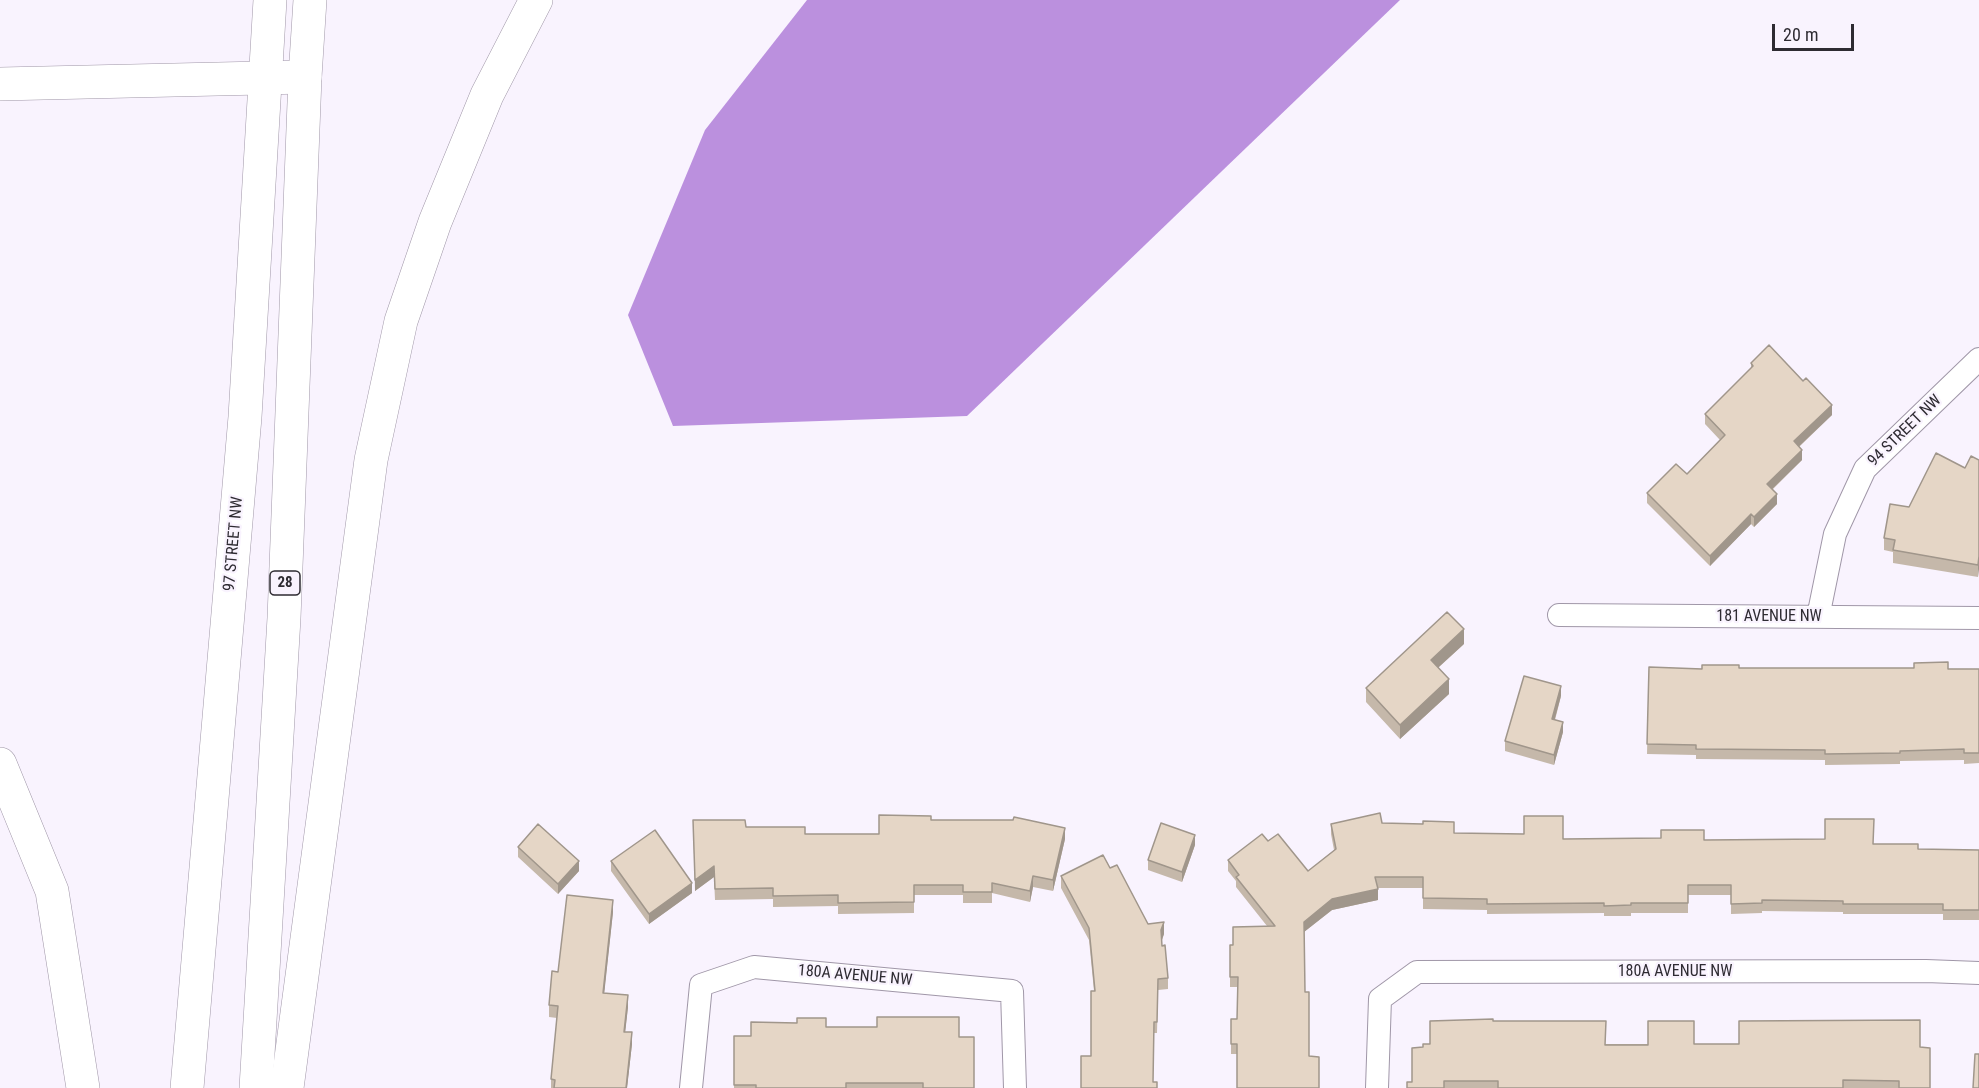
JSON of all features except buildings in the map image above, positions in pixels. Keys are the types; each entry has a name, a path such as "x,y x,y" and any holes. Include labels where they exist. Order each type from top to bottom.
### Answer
{"main road":[{"name":"97 STREET NW","path":"187,1088 246,417 270,0"},
{"name":"28","path":"256,1088 284,618 310,0"},
{"path":"287,1088 371,459 401,321 435,222 487,95 536,0"},
{"path":"0,84 305,77"},
{"path":"0,764 52,891 83,1088"}],"street":[{"name":"94 STREET NW","path":"1818,617 1835,534 1865,469 1979,359"},
{"name":"181 AVENUE NW","path":"1559,615 1979,618"},
{"name":"180A AVENUE NW","path":"690,1088 700,985 754,967 1012,991 1015,1088"},
{"name":"180A AVENUE NW","path":"1377,1088 1380,999 1417,972 1926,971 1979,974"}],"shaded area":[{"path":"807,0 1400,0 967,416 673,426 628,315 705,130"}]}
